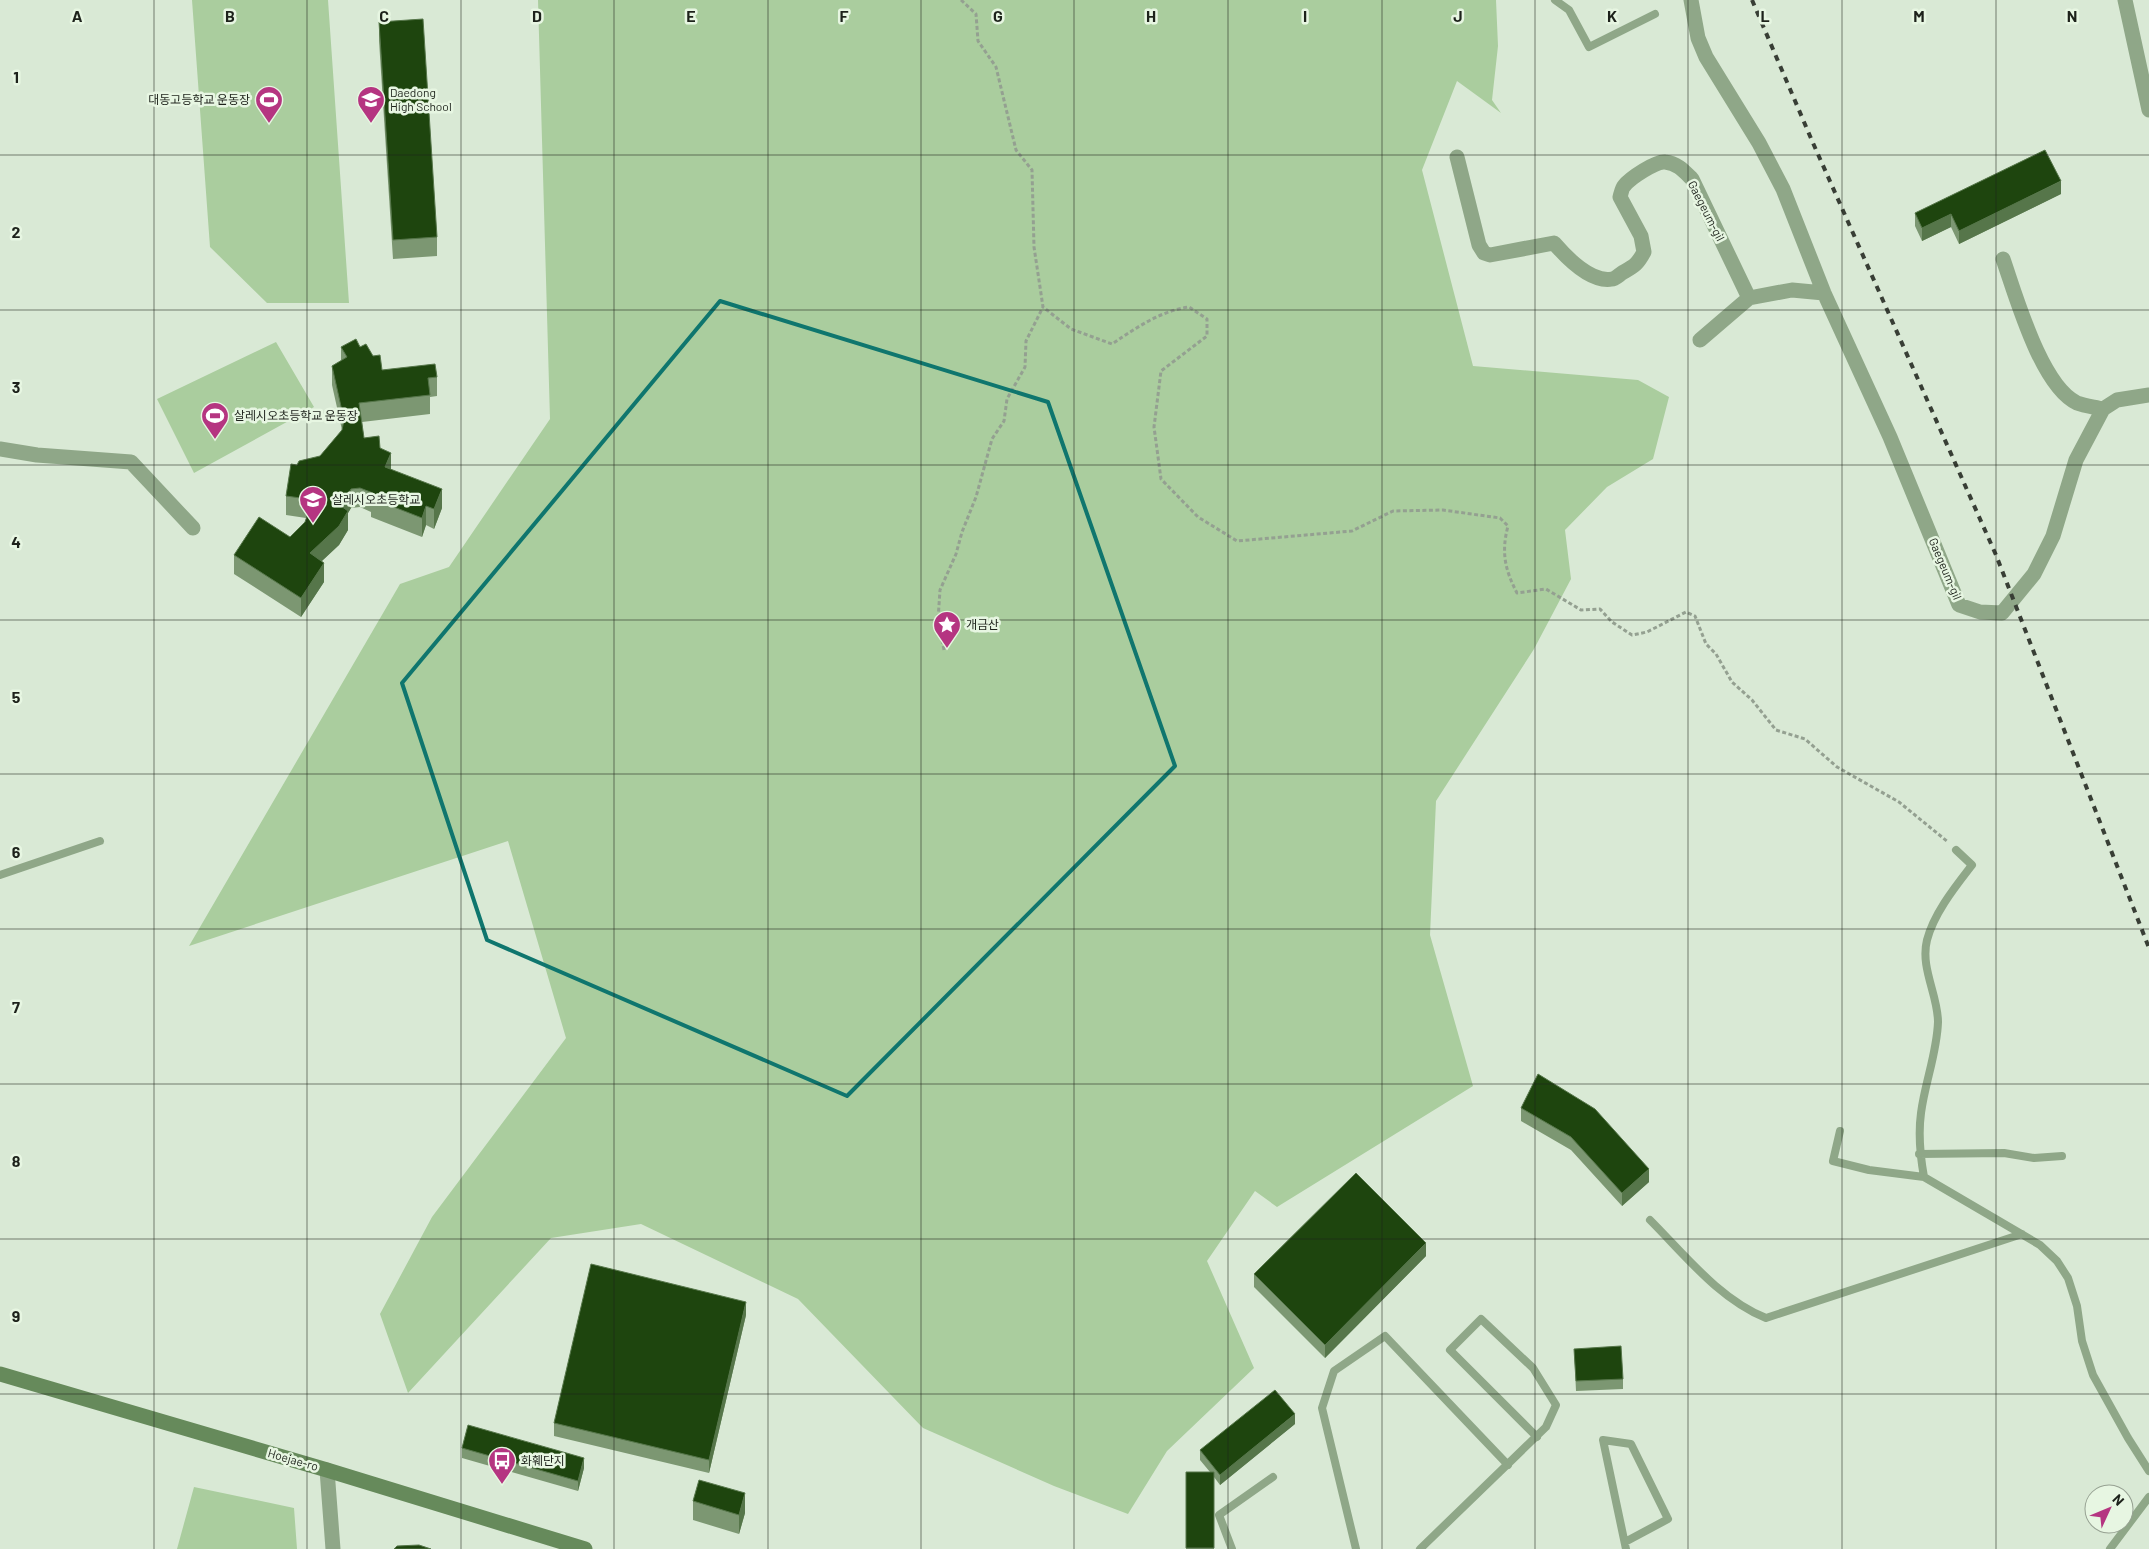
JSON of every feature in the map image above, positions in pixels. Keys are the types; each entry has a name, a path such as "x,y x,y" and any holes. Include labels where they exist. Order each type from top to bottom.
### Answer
{"main road":[{"name":"Hoejae-ro","path":"0,1374 327,1470 585,1549"}],"street":[{"name":"Gaegeum-gil","path":"1691,0 1698,38 1706,57 1759,143 1783,189 1824,293 1890,437 1959,605 1980,612 2002,613 2034,574 2053,536 2076,460 2103,409"},
{"path":"2126,0 2149,110"},
{"name":"Gaegeum-gil","path":"1456,158 1479,246 1484,253 1490,256 1554,243 1569,260 1582,270 1596,276 1612,279 1637,266 1644,252 1641,236 1620,197 1623,186 1649,168 1663,162 1673,164 1682,169 1692,179 1749,298"},
{"path":"2003,259 2033,344 2057,386 2077,403 2103,409 2117,400 2149,395"},
{"path":"1700,340 1749,298 1792,290 1824,293"},
{"path":"0,449 36,455 131,462 193,528"},
{"path":"327,1470 332,1549"}],"lane":[{"path":"1555,0 1569,10 1590,47 1655,14"},
{"path":"0,875 100,841"},
{"path":"1924,1177 1919,1154 1921,1111 1935,1049 1938,1025 1938,1006 1928,978 1926,942 1948,898 1972,865 1956,850"},
{"path":"1840,1131 1833,1161 1869,1170 1924,1177 2022,1234 2046,1250 2057,1261 2068,1278 2077,1306 2082,1341 2093,1375 2128,1438 2149,1471"},
{"path":"1919,1154 2004,1153 2034,1158 2062,1156"},
{"path":"1650,1220 1707,1278 1748,1311 1766,1318 2022,1234"},
{"path":"1420,1549 1508,1465 1537,1437 1546,1428 1556,1405 1533,1368 1481,1319 1450,1350 1537,1437"},
{"path":"1356,1549 1322,1408 1334,1371 1385,1336 1508,1465"},
{"path":"1603,1440 1631,1444 1668,1519 1626,1545 1603,1440"},
{"path":"1232,1549 1219,1515 1273,1477"},
{"path":"2110,1549 2149,1497"}],"path":[{"path":"944,650 938,620 940,590 956,554 976,496 992,439 1004,421 1007,400 1024,367 1026,342 1043,307 1034,247 1032,170 1016,150 996,67 978,41 976,14 961,0"},
{"path":"1043,307 1071,329 1112,344 1141,324 1173,309 1189,307 1207,319 1207,336 1161,370 1154,427 1161,479 1198,517 1237,541 1352,531 1393,511 1443,510 1500,518 1508,526 1503,545 1508,577 1516,594 1546,589 1581,610 1600,609 1612,622 1632,635 1647,632 1686,612 1695,616 1706,644 1716,654 1732,682 1752,700 1776,730 1805,739 1837,767 1899,802 1956,850"}],"highlighted area":[{"path":"720,301 1048,402 1175,766 847,1096 487,940 402,683"}],"green space":[{"name":"대동고등학교 운동장","path":"192,0 328,0 349,303 267,303 210,247"},
{"path":"538,0 1496,0 1498,46 1492,100 1501,113 1457,81 1422,170 1473,366 1638,380 1669,397 1653,459 1607,487 1565,530 1571,579 1534,649 1436,801 1430,935 1473,1086 1277,1207 1255,1191 1207,1261 1254,1368 1167,1451 1128,1514 1054,1486 923,1428 798,1299 641,1224 551,1238 408,1393 380,1314 432,1217 566,1038 508,841 189,946 400,584 449,567 550,419"},
{"name":"살레시오초등학교 운동장","path":"276,342 314,407 194,473 157,399"},
{"path":"194,1487 294,1508 297,1549 177,1549"}],"building":[{"path":"423,19 437,237 393,240 379,22"},
{"path":"2045,150 2061,181 1959,231 1951,214 1922,228 1915,213"},
{"name":"살레시오초등학교","path":"356,339 360,347 366,344 373,356 380,355 382,370 435,364 437,377 428,378 430,395 359,403 364,438 379,436 380,448 391,453 385,467 442,489 434,509 426,506 422,518 371,498 373,493 360,488 351,489 341,506 348,511 339,526 310,553 324,563 301,598 234,555 259,517 290,537 305,522 315,500 286,496 291,464 297,465 299,461 320,456 342,430 344,420 332,366 347,357 341,347"},
{"path":"1538,1074 1595,1109 1649,1169 1622,1193 1571,1137 1521,1108"},
{"path":"1356,1173 1426,1243 1325,1345 1254,1274"},
{"path":"591,1264 746,1302 709,1460 554,1423"},
{"path":"1621,1346 1623,1379 1576,1381 1574,1349"},
{"path":"1275,1390 1295,1414 1220,1475 1200,1450"},
{"path":"468,1425 584,1458 578,1481 462,1448"},
{"path":"1186,1472 1214,1472 1214,1548 1186,1548"},
{"path":"699,1480 745,1493 739,1515 693,1501"},
{"path":"419,1545 431,1549 394,1549 397,1546"}],"railway":[{"path":"1752,0 1813,143 1996,555 2149,948"}],"place":[{"name":"대동고등학교 운동장","path":"269,124"},
{"name":"Daedong High School","path":"371,124"},
{"name":"살레시오초등학교 운동장","path":"215,440"},
{"name":"살레시오초등학교","path":"313,524"},
{"name":"개금산","path":"947,649"},
{"name":"화훼단지","path":"502,1485"}]}
